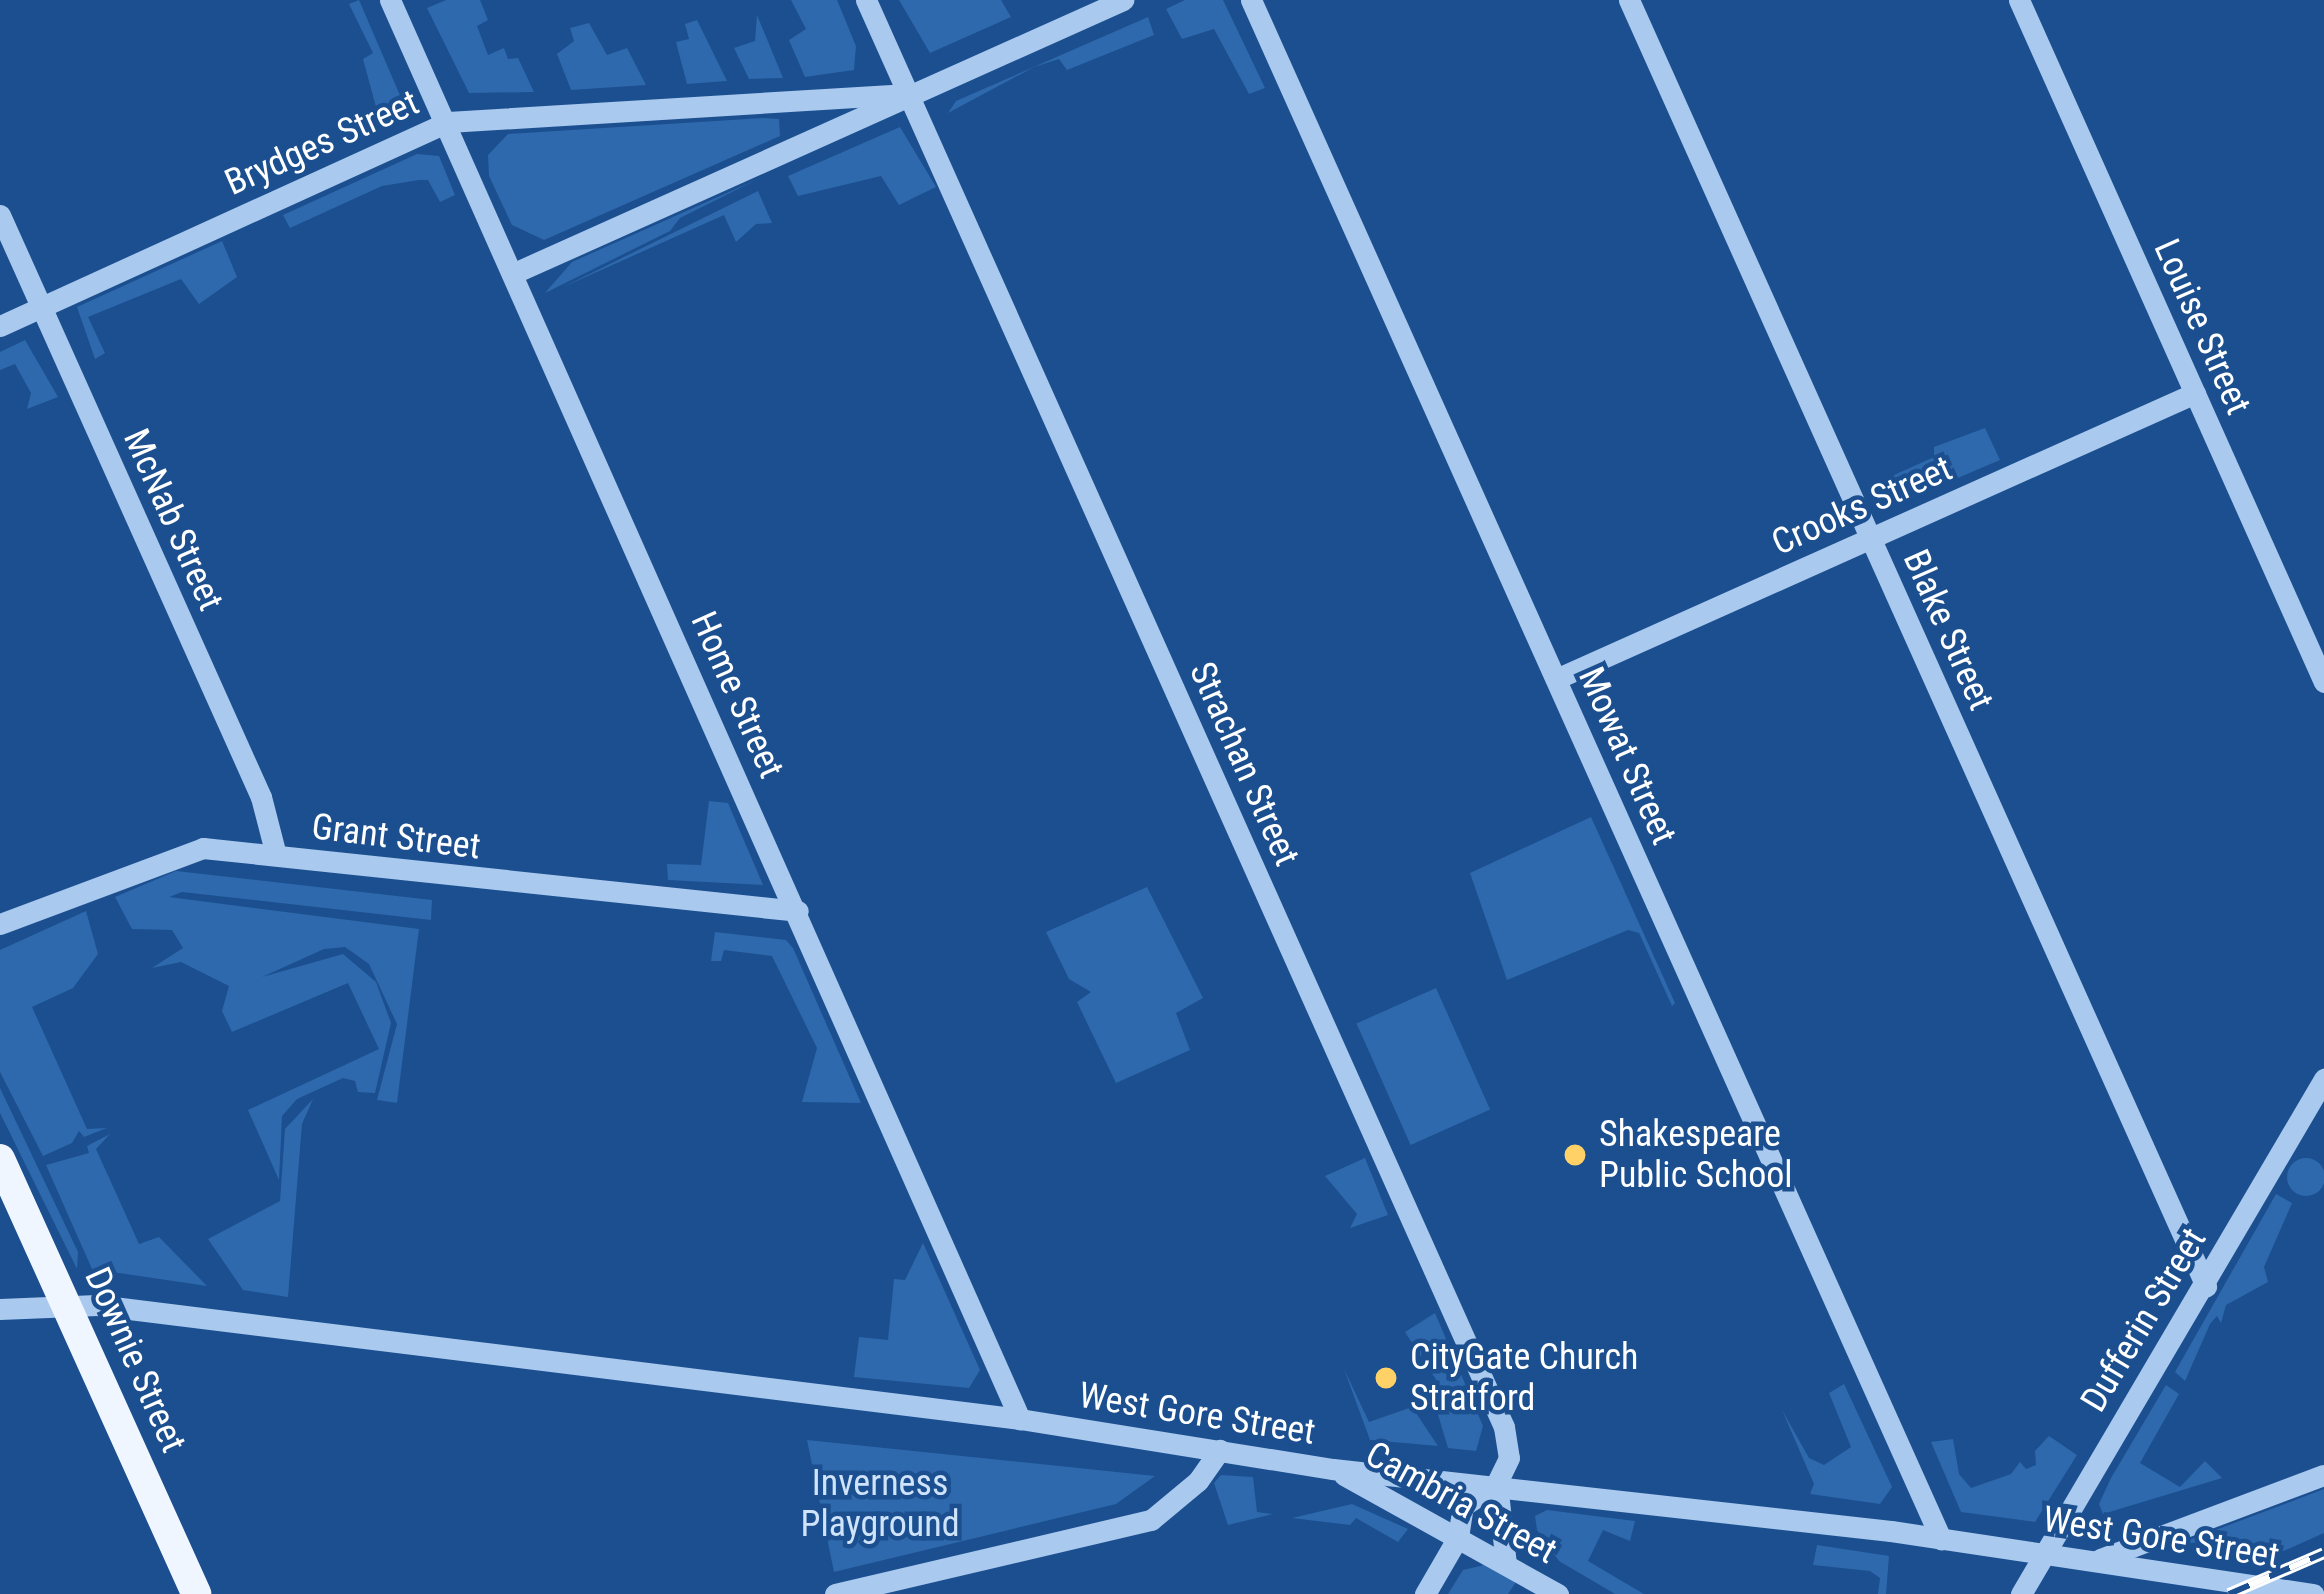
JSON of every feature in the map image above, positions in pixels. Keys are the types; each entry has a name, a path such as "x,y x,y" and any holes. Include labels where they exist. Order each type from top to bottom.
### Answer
{"main road":[{"name":"Downie Street","path":"0,1159 70,1305 196,1594"}],"street":[{"name":"Home Street","path":"390,0 1020,1419"},
{"name":"Strachan Street","path":"866,0 1504,1427 1509,1458 1497,1484 1506,1564"},
{"name":"Brydges Street","path":"512,274 1123,0"},
{"name":"Mowat Street","path":"1251,0 1941,1539"},
{"name":"Blake Street","path":"1630,0 2206,1286"},
{"name":"Louise Street","path":"2019,0 2324,682"},
{"name":"Brydges Street","path":"0,326 448,122 908,94"},
{"name":"McNab Street","path":"0,215 260,797 276,855"},
{"name":"Crooks Street","path":"1556,679 2195,393"},
{"name":"Grant Street","path":"0,924 175,854 276,855 798,911"},
{"name":"Dufferin Street","path":"2021,1594 2324,1079"},
{"name":"West Gore Street","path":"0,1309 70,1305 1020,1419 1333,1469 1497,1484 1941,1539 2313,1594"},
{"path":"836,1594 1151,1520 1198,1481 1220,1450"},
{"name":"Cambria Street","path":"1333,1469 1558,1594"},
{"path":"2098,1560 2324,1475"},
{"path":"1425,1594 1458,1537 1463,1506 1497,1484"}],"green space":[{"path":"359,0 405,107 401,117 364,135 365,114 376,107 363,59 373,53 349,4"},
{"path":"446,0 480,0 488,20 477,26 488,55 504,48 508,59 518,58 534,92 469,93 427,8"},
{"path":"791,0 837,0 856,46 854,70 805,77 789,40 806,29"},
{"path":"899,0 1001,0 1011,17 930,53"},
{"path":"1185,0 1223,0 1265,88 1249,94 1214,29 1182,39 1166,9"},
{"path":"757,15 783,78 749,79 734,48 755,41"},
{"path":"1148,17 1154,35 1067,70 1059,59 1034,67 948,113 956,101"},
{"path":"697,20 727,81 687,84 676,42 689,39 685,24"},
{"path":"589,23 607,55 627,48 646,85 571,90 557,54 574,41 570,28"},
{"path":"779,119 780,136 544,240 512,225 489,176 488,155 508,134"},
{"path":"900,127 936,187 899,205 881,176 798,196 788,176"},
{"path":"417,154 439,156 455,195 440,202 428,180 419,180 382,186 290,228 283,215"},
{"path":"756,180 680,218 670,231 545,293 572,262"},
{"path":"758,191 772,223 756,224 736,242 724,215 561,288"},
{"path":"222,241 237,277 199,304 181,279 88,317 105,353 95,359 77,307"},
{"path":"25,340 58,397 27,409 31,393 15,364 0,370 0,352"},
{"path":"1985,428 2000,460 1899,503 1884,497 1876,479 1900,492 1902,480 1892,476 1934,457 1934,447"},
{"path":"709,801 728,803 763,885 668,880 667,864 701,865"},
{"path":"1591,817 1675,1003 1672,1006 1639,933 1628,930 1507,980 1470,873"},
{"path":"176,871 432,900 431,920 182,892 169,897 419,929 397,1103 377,1100 397,1024 369,964 345,947 324,949 262,977 343,954 376,982 391,1023 375,1093 358,1092 355,1081 343,1078 297,1099 282,1116 279,1180 248,1110 379,1049 348,983 232,1032 222,1011 229,986 181,962 152,968 183,948 172,930 132,929 115,897"},
{"path":"1147,887 1203,998 1176,1013 1190,1050 1116,1083 1077,1002 1091,992 1069,979 1046,932"},
{"path":"86,911 98,954 73,988 32,1007 87,1129 107,1128 84,1137 79,1131 72,1143 43,1156 0,1072 0,950"},
{"path":"715,932 786,940 793,948 861,1103 802,1102 817,1048 772,956 724,950 721,961 711,961"},
{"path":"1436,988 1490,1110 1411,1145 1357,1023"},
{"path":"0,1088 78,1252 77,1269 0,1113"},
{"path":"313,1099 302,1124 288,1297 243,1290 208,1239 280,1201 285,1129"},
{"path":"110,1134 96,1149 139,1244 159,1237 207,1286 92,1269 46,1165 89,1153 87,1146"},
{"path":"1365,1158 1388,1215 1350,1228 1357,1214 1325,1176"},
{"path":"2306,1158 2319,1164 2325,1177 2319,1190 2306,1196 2293,1190 2287,1177 2293,1164"},
{"path":"2276,1194 2292,1203 2264,1267 2268,1282 2226,1305 2221,1323 2217,1316 2210,1324 2185,1381 2175,1372"},
{"path":"923,1243 980,1370 969,1388 854,1377 859,1337 888,1340 894,1279 905,1280"},
{"path":"1435,1313 1483,1426 1476,1451 1448,1448 1436,1408 1439,1384 1405,1332"},
{"path":"1344,1369 1369,1422 1412,1407 1438,1446 1370,1440"},
{"path":"1844,1384 1892,1487 1880,1504 1810,1494 1814,1484 1782,1410 1809,1458 1824,1465 1851,1447 1829,1393"},
{"path":"2166,1385 2179,1394 2140,1463 2180,1487 2205,1461 2222,1478 2103,1514 2099,1504 2111,1478"},
{"path":"2049,1436 2077,1455 2035,1522 1961,1512 1931,1442 1953,1439 1959,1474 1971,1488 2011,1474 2020,1462 2026,1469 2036,1465 2035,1451"},
{"name":"Inverness Playground","path":"807,1440 1155,1476 1116,1504 834,1572"},
{"path":"1221,1475 1253,1477 1257,1512 1273,1514 1228,1525 1214,1483"},
{"path":"2324,1489 2324,1533 2277,1554 2184,1542"},
{"path":"1352,1504 1408,1529 1398,1542 1356,1518 1350,1525 1292,1518"},
{"path":"1547,1510 1635,1521 1630,1541 1603,1530 1588,1561 1644,1594 1615,1594 1559,1561 1537,1530 1535,1516"},
{"path":"1817,1545 1889,1556 1886,1594 1878,1594 1880,1578 1870,1571 1813,1565"},
{"path":"1484,1565 1516,1582 1508,1594 1448,1594 1463,1570"}],"railway":[{"path":"2229,1594 2324,1553"}],"place":[{"name":"Shakespeare Public School","path":"1575,1155"},
{"name":"CityGate Church Stratford","path":"1386,1378"}]}
